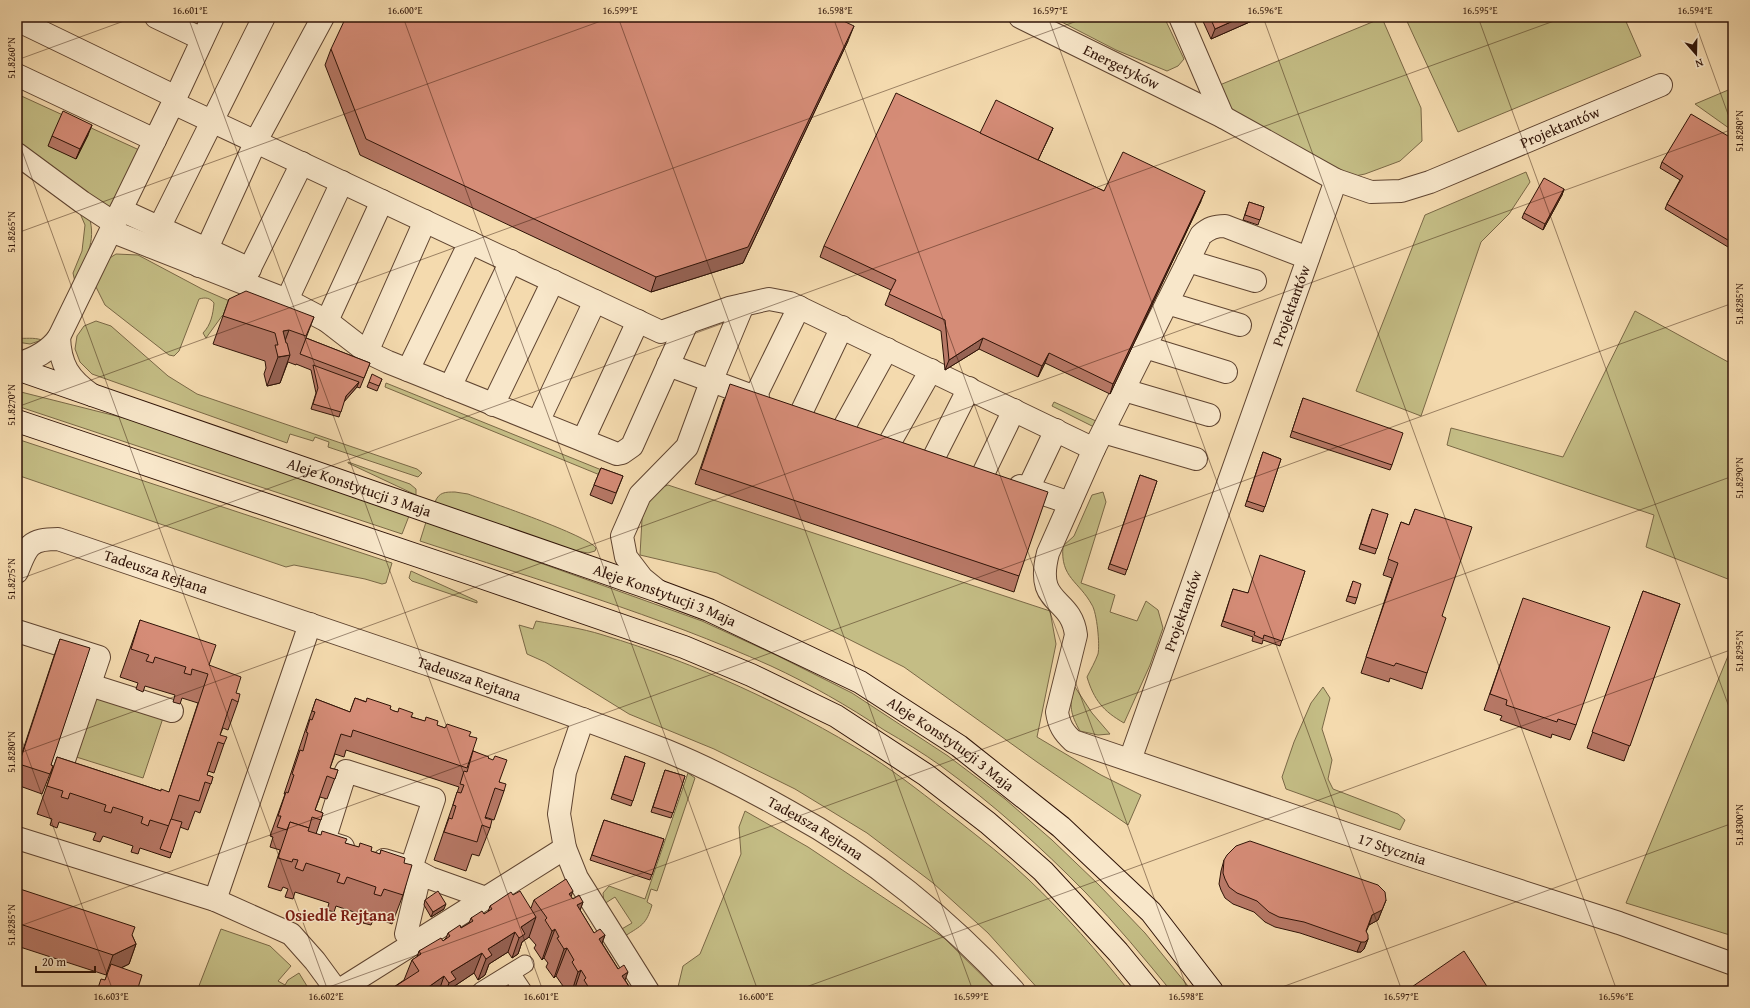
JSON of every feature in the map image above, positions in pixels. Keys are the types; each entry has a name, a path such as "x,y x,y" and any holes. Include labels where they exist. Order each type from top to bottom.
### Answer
{"street":[{"path":"156,17 202,39"},
{"path":"17,364 27,361 42,353 55,343 59,337 155,140 212,17"},
{"path":"155,237 264,17"},
{"path":"202,257 226,203 256,142 323,17"},
{"name":"Energetyków","path":"1020,17 1222,117 1336,180"},
{"path":"1180,17 1222,117"},
{"path":"17,20 174,100 213,122 661,332 743,305 769,299 790,303 1056,430 1196,459"},
{"path":"17,75 155,140"},
{"name":"Projektantów","path":"1130,760 1336,180 1371,192 1401,190 1417,186 1472,165 1661,85"},
{"path":"17,154 82,202 115,221 246,276 326,321 367,352 617,454 628,450 633,444 687,323"},
{"path":"246,276 302,163"},
{"path":"288,300 342,182"},
{"path":"326,321 382,201"},
{"path":"367,352 425,221"},
{"path":"668,366 755,397 1070,503 1099,440 1201,235 1208,229 1217,226 1225,226 1308,258"},
{"path":"408,370 470,242"},
{"path":"450,387 511,261"},
{"path":"1188,261 1255,281"},
{"path":"493,404 553,281"},
{"path":"538,422 595,301"},
{"path":"1167,303 1240,325"},
{"path":"658,591 642,578 626,557 622,536 640,495 687,447 711,382 743,305"},
{"path":"755,397 799,307"},
{"path":"583,440 638,321"},
{"path":"788,408 842,327"},
{"path":"59,337 60,352 65,368 81,386 94,396"},
{"path":"1145,347 1226,372"},
{"path":"867,435 887,349"},
{"name":"Aleje Konstytucji 3 Maja","path":"17,369 658,591 709,610 860,682 959,746 1061,828 1151,912 1212,991"},
{"path":"867,435 931,370"},
{"path":"934,457 968,388"},
{"path":"1124,390 1209,415"},
{"path":"982,474 1014,410"},
{"path":"17,421 684,647 751,675 836,716 926,775 999,833 1043,871 1081,910 1150,991"},
{"path":"1028,489 1056,430"},
{"name":"17 Stycznia","path":"1070,503 1048,553 1044,570 1044,582 1053,599 1066,609 1075,626 1075,645 1057,712 1059,723 1065,734 1073,741 1409,855 1619,923 1733,964"},
{"name":"Tadeusza Rejtana","path":"17,572 28,547 35,541 58,539 310,624 583,719 669,752 790,812 833,838 877,868 937,916 996,971 1014,991"},
{"path":"215,900 310,624"},
{"path":"17,631 99,657 62,766"},
{"path":"90,684 172,711"},
{"path":"583,719 565,772 559,814 565,848 577,878 648,991"},
{"path":"414,943 406,934 418,883 412,868 434,799 346,771 324,841 412,868 430,878 486,898"},
{"path":"17,838 215,900 290,934 315,961 338,991 565,848"},
{"path":"481,991 525,964"},
{"path":"510,973 523,991"}],"shaded area":[{"path":"1052,17 1164,17 1184,59 1178,66 1167,71 1116,50"},
{"path":"1405,17 1624,17 1641,56 1458,132"},
{"path":"1382,18 1421,108 1422,141 1400,161 1365,174 1336,180 1223,117 1210,89"},
{"path":"1733,88 1733,131 1695,104"},
{"path":"17,94 148,154 114,223 89,216 92,234 91,242 86,258 75,282 73,273 82,251 85,225 79,211 17,165"},
{"path":"1526,172 1530,182 1509,214 1481,242 1421,416 1356,391 1425,215"},
{"path":"116,254 138,255 202,289 234,303 237,306 222,316 206,338 203,333 211,319 214,303 208,298 199,299 179,351 174,356 169,355 105,305 95,285 105,261"},
{"path":"1635,311 1730,363 1733,356 1733,581 1646,547 1654,515 1447,445 1451,428 1563,457"},
{"path":"96,321 111,326 168,376 197,394 417,469 422,473 418,477 328,447 329,442 315,437 313,441 290,434 287,443 92,374 80,362 75,349 77,336 84,326"},
{"path":"17,338 33,338 42,340 30,344 17,342"},
{"path":"386,383 609,473 617,482 385,387"},
{"path":"17,391 132,420 409,516 402,534 17,406"},
{"path":"1054,402 1096,421 1094,427 1052,406"},
{"path":"17,439 392,563 386,583 382,584 365,579 294,565 286,567 17,475"},
{"path":"348,463 410,484 416,489 416,495"},
{"path":"668,485 1050,611 1056,644 1037,737 1101,775 1141,795 1128,825 904,667 717,573 640,555 642,519 651,491"},
{"path":"455,492 468,494 557,527 589,542 596,548 595,551 588,553 572,550 437,505 435,502 440,494"},
{"path":"1103,492 1106,502 1081,583 1115,595 1110,612 1137,621 1146,601 1158,610 1163,628 1150,665 1124,723 1110,714 1100,704 1087,677 1099,650 1098,629 1094,609 1087,597 1067,572 1063,557 1063,546 1074,536 1092,495"},
{"path":"426,522 702,621 778,656 852,693 948,756 1005,799 1052,840 1099,885 1145,933 1192,991 1171,991 1119,929 1086,893 1052,859 998,811 934,761 857,712 786,673 685,630 597,599 420,541"},
{"path":"411,571 477,601 477,603 412,581 409,578"},
{"path":"536,621 603,635 638,646 706,672 774,703 839,737 870,756 957,820 1020,871 1068,920 1129,991 1040,991 988,933 933,883 867,833 795,789 714,749 629,714 545,662 527,654 519,625 533,629"},
{"path":"1733,644 1733,936 1626,903"},
{"path":"1075,687 1092,713 1110,734 1098,735 1080,731 1074,720 1071,705"},
{"path":"1323,687 1330,698 1322,729 1332,760 1328,779 1333,789 1398,814 1405,820 1400,830 1286,789 1282,777 1294,742 1311,703"},
{"path":"98,698 163,718 143,778 70,755 88,704"},
{"path":"688,773 695,778 657,891 651,889 647,902 652,905 650,912 643,924 625,936 620,930 632,923 615,897 604,904 603,893 609,886 645,899"},
{"path":"745,811 808,847 944,938 998,991 680,991 678,987 683,966 700,954 741,854 739,827"},
{"path":"221,929 270,946 291,966 278,981 285,985 288,980 299,973 310,991 197,991"}],"building":[{"path":"346,17 835,17 854,26 748,247 656,277 366,139 331,49"},
{"path":"1210,17 1242,17 1215,29"},
{"path":"896,93 1104,191 1123,152 1205,191 1113,384 1049,353 1042,366 983,338 949,360 945,320 889,294 896,280 824,246"},
{"path":"996,100 1053,128 1038,160 980,133"},
{"path":"63,111 92,125 80,149 52,136"},
{"path":"1691,114 1733,139 1733,243 1667,204 1683,176 1662,162"},
{"path":"1544,178 1564,189 1545,224 1524,213"},
{"path":"1249,202 1264,207 1260,220 1245,215"},
{"path":"246,291 314,317 306,336 289,330 283,331 290,355 278,357 275,345 278,345 275,333 223,316 229,299"},
{"path":"306,338 370,363 364,378 300,354"},
{"path":"313,365 359,382 346,396 341,412 313,404 318,388"},
{"path":"372,374 382,379 379,386 369,382"},
{"path":"730,384 1048,492 1019,576 701,469"},
{"path":"1303,398 1403,433 1392,465 1292,431"},
{"path":"1263,452 1281,459 1265,507 1247,501"},
{"path":"601,468 623,476 616,493 594,485"},
{"path":"1140,475 1157,481 1127,570 1110,564"},
{"path":"1372,509 1388,514 1377,549 1361,544"},
{"path":"1415,509 1472,527 1442,616 1446,618 1427,673 1396,663 1394,666 1366,657 1398,563 1388,559 1401,522 1409,525"},
{"path":"1260,555 1305,571 1282,641 1264,635 1263,639 1254,635 1255,632 1223,621 1233,589 1248,593"},
{"path":"1353,581 1361,584 1357,598 1348,596"},
{"path":"1643,591 1680,604 1630,746 1592,732"},
{"path":"1523,598 1610,627 1576,725 1558,719 1557,722 1506,705 1507,700 1490,694"},
{"path":"140,620 216,645 209,665 241,677 236,693 240,694 238,702 232,699 220,735 227,737 224,744 218,742 207,775 213,777 211,784 205,782 199,801 179,795 169,826 150,820 148,826 141,823 143,817 113,807 111,813 104,811 106,805 70,793 68,799 61,797 63,791 47,786 57,757 161,791 161,789 169,792 208,674 192,669 191,675 184,673 186,667 155,657 153,663 146,661 149,655 131,649"},
{"path":"60,639 90,648 51,765 53,766 50,774 19,764"},
{"path":"355,698 366,702 367,698 391,706 390,709 398,712 399,708 413,713 411,717 425,721 426,717 438,721 437,725 445,728 447,724 471,732 469,736 477,738 467,768 353,730 351,737 341,734 330,768 338,770 335,779 327,776 315,810 323,813 321,820 312,817 309,828 290,822 287,830 277,827 281,816 278,816 286,792 288,793 294,775 292,774 300,750 303,751 310,719 312,720 315,712 312,711 316,699 350,712"},
{"path":"473,751 493,760 495,756 507,760 499,782 506,784 504,791 495,788 485,818 492,820 490,828 482,825 477,842 444,832 449,818 452,819 456,806 453,805 457,792 461,793 464,785 460,784 464,771 467,772"},
{"path":"625,756 645,763 633,801 613,794"},
{"path":"665,770 685,776 673,813 653,807"},
{"path":"171,819 182,822 172,853 160,849"},
{"path":"604,820 664,839 652,875 592,855"},
{"path":"290,822 309,828 308,831 321,835 322,831 347,839 345,843 359,847 360,843 372,847 371,851 380,854 381,850 405,858 404,863 412,865 403,895 384,889 381,896 374,894 376,887 347,877 344,884 337,882 340,874 306,863 303,871 295,868 298,860 293,859 292,862 278,858"},
{"path":"1250,841 1378,885 1385,892 1386,900 1382,910 1372,915 1366,931 1368,939 1365,942 1361,942 1304,922 1279,917 1269,912 1257,901 1237,893 1229,887 1223,873 1224,860 1236,846"},
{"path":"566,879 573,891 569,894 573,899 579,895 583,902 577,905 594,933 600,929 605,935 599,939 618,969 624,965 628,972 622,976 632,991 591,991 584,980 586,978 581,970 578,972 572,962 574,960 567,948 564,949 557,938 559,937 555,929 552,931 545,920 547,918 534,900"},
{"path":"17,888 135,927 132,935 136,944 113,955 17,923"},
{"path":"438,891 446,904 433,912 425,900"},
{"path":"520,891 536,917 521,927 525,934 519,938 515,932 488,949 492,955 486,959 482,953 451,972 456,979 449,983 444,976 427,988 429,991 388,991 419,971 412,960 421,954 419,951 441,938 443,941 450,936 448,933 460,925 461,928 473,921 471,918 482,911 484,914 492,909 490,906 511,892 513,895"},
{"path":"1464,951 1488,988 1484,991 1406,991"},
{"path":"111,964 142,975 137,991 97,991 101,979 105,980"},
{"path":"1557,987 1560,991 1551,991"}],"district":[{"name":"Osiedle Rejtana","path":"340,915"}]}
